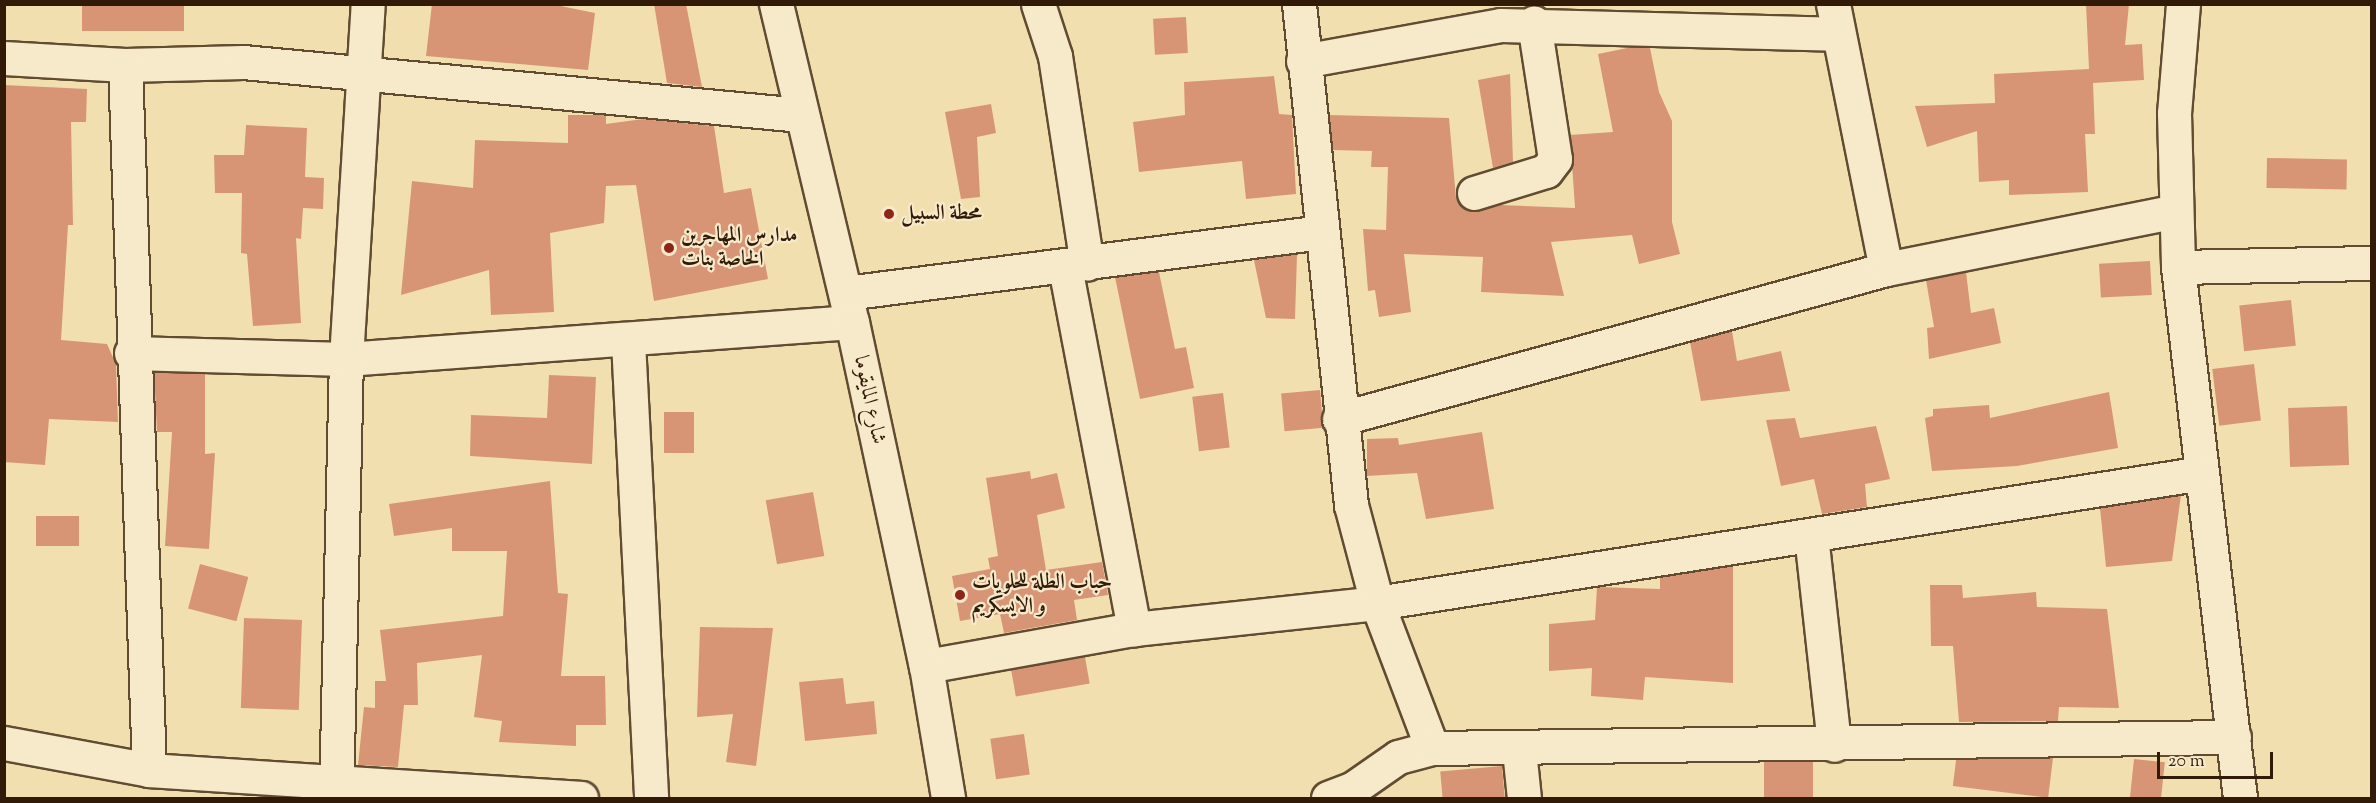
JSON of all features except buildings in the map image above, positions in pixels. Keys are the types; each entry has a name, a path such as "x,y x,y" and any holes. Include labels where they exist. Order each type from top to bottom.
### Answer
{"street":[{"path":"337,789 346,359 368,72 368,4"},
{"name":"شارع المايقوما","path":"776,4 849,308 926,666 948,798"},
{"path":"1038,4 1055,56 1076,265 1134,629"},
{"path":"1299,4 1339,419 1351,505 1377,603 1432,748"},
{"path":"2183,4 2176,50 2175,211 2178,267 2240,798"},
{"path":"1303,61 1500,15 1534,23 1835,19 1886,269"},
{"path":"1474,193 1546,171 1555,159 1534,23"},
{"path":"4,58 124,65 243,62 368,72 801,115"},
{"path":"124,65 131,353 149,771"},
{"path":"1339,419 1886,269 2175,211"},
{"path":"131,353 346,359 628,341 849,308 1076,265 1322,232"},
{"path":"2178,267 2371,270"},
{"path":"628,341 651,798"},
{"path":"926,666 1134,629 1377,603 2202,473"},
{"path":"1811,535 1834,745"},
{"path":"1328,798 1352,789 1398,757 1432,748 1519,750 2234,737"},
{"path":"4,743 149,771 337,789 581,798"},
{"path":"1519,750 1524,798"}],"place":[{"name":"محطة السبيل","path":"889,214"},
{"name":"مدارس المهاجرين الخاصة بنات","path":"669,248"},
{"name":"حباب الطلة للحلويات و الايسكريم","path":"960,595"}]}
